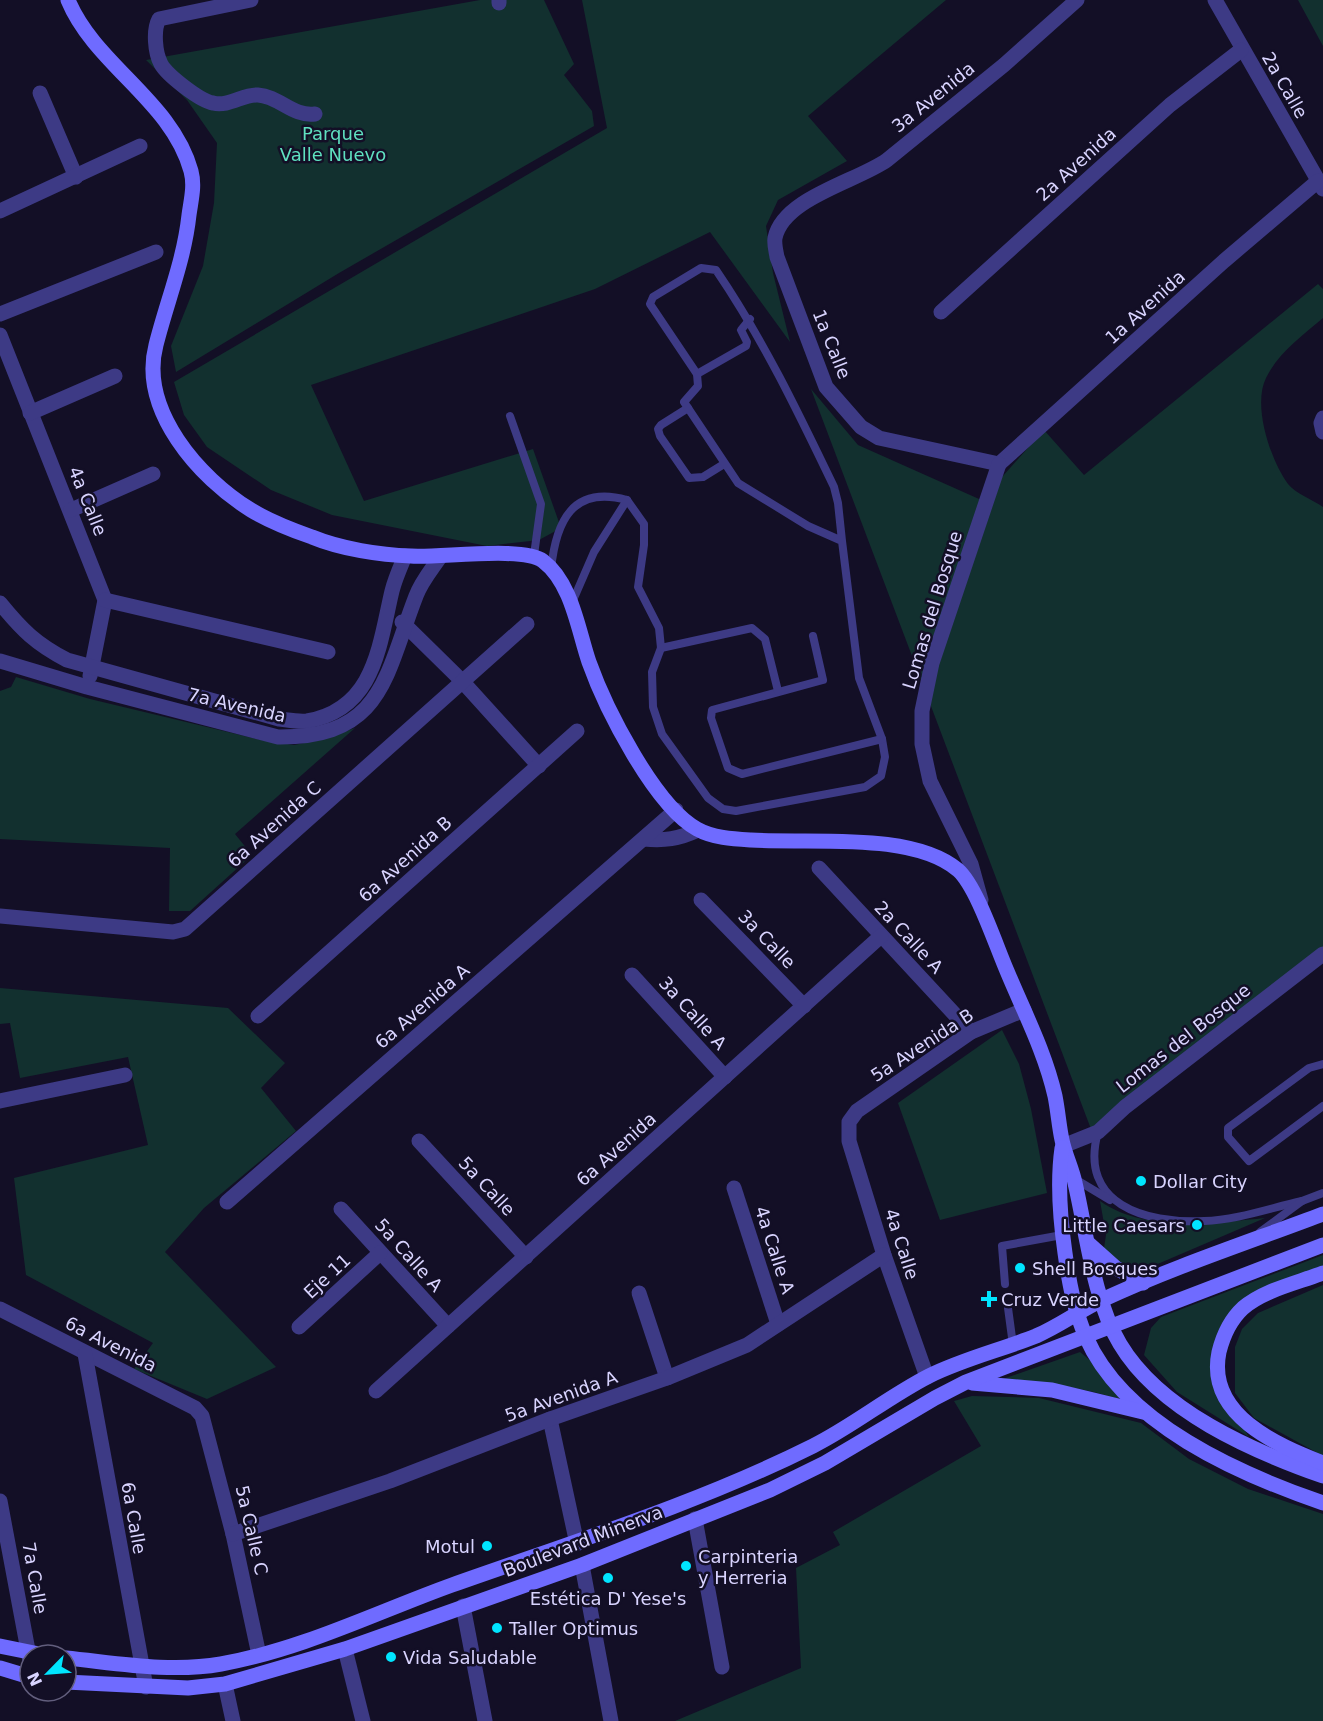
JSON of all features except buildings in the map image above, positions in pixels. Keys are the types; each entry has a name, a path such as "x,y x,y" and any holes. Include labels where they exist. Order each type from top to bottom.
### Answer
{"street":[{"path":"69,0 83,30 156,110 181,146 190,166 194,183 185,249 154,350 157,392 168,423 186,452 215,482 252,511 318,540 405,556 440,557 515,553 534,555 551,569 571,606 612,719 657,789 698,830 725,838 891,844 915,849 958,870 976,899 1048,1071 1063,1146 1074,1177 1086,1240 1102,1300 1112,1328 1131,1360 1172,1400 1258,1452 1323,1476"},
{"path":"251,0 159,19 155,28 160,62 165,70 210,103 224,104 258,95 305,115 315,114"},
{"name":"3a Avenida","path":"800,205 848,180 871,172 1004,65 1077,0"},
{"name":"2a Calle","path":"1215,0 1241,50 1321,185"},
{"name":"2a Avenida","path":"941,312 1170,105 1241,50"},
{"path":"40,93 76,177"},
{"path":"0,211 140,146"},
{"name":"1a Avenida","path":"999,464 1224,261 1321,185"},
{"name":"1a Calle","path":"800,205 781,225 775,239 777,257 826,387 861,428 879,438 999,464"},
{"path":"0,314 156,252"},
{"name":"4a Calle","path":"0,335 105,600"},
{"path":"30,413 115,376"},
{"path":"1323,418 1321,423 1323,432"},
{"name":"Lomas del Bosque","path":"992,937 971,864 930,781 922,744 922,711 932,663 999,464"},
{"path":"71,510 153,474"},
{"name":"7a Avenida","path":"0,603 26,634 44,648 68,660 279,719 306,721 333,711 351,700 364,686 375,662 388,615 392,590 405,556"},
{"name":"7a Avenida","path":"0,661 87,687 278,737 306,737 338,728 361,713 378,696 408,624 416,594 440,557"},
{"path":"87,687 105,600 328,652"},
{"path":"388,615 408,624 539,766"},
{"name":"6a Avenida C","path":"0,916 173,932 185,929 527,624"},
{"path":"207,718 211,701"},
{"name":"6a Avenida B","path":"258,1016 577,731"},
{"name":"6a Avenida A","path":"227,1202 676,810"},
{"path":"644,839 660,841 680,838 698,830"},
{"name":"2a Calle A","path":"819,868 971,1032"},
{"name":"3a Calle","path":"701,900 804,1006"},
{"name":"6a Avenida","path":"376,1391 881,936"},
{"name":"Lomas del Bosque","path":"1063,1146 1098,1132 1125,1107 1323,954"},
{"name":"3a Calle A","path":"632,975 725,1077"},
{"name":"5a Avenida B","path":"849,1122 857,1111 971,1032 1024,1010"},
{"path":"0,1101 125,1075"},
{"name":"4a Calle","path":"849,1122 849,1141 884,1256 927,1377"},
{"name":"5a Calle","path":"419,1141 526,1257"},
{"path":"1063,1146 1059,1177 1062,1235 1071,1290 1086,1338 1112,1378 1187,1443 1230,1467 1323,1503"},
{"name":"4a Calle A","path":"734,1188 778,1324"},
{"name":"5a Calle A","path":"341,1209 448,1326"},
{"name":"Boulevard Minerva","path":"78,1659 141,1666 186,1667 220,1664 259,1655 577,1544 751,1475 807,1449 927,1377 1041,1334 1102,1300 1143,1283 1323,1214"},
{"path":"1086,1240 1102,1257 1143,1283"},
{"name":"Boulevard Minerva","path":"78,1683 188,1688 225,1684 345,1649 582,1565 770,1490 825,1463 966,1382 1086,1338 1323,1245"},
{"name":"Eje 11","path":"299,1328 380,1253"},
{"name":"5a Avenida A","path":"233,1534 390,1481 550,1419 667,1378 747,1345 884,1256"},
{"path":"1323,1273 1257,1298 1242,1309 1222,1339 1218,1356 1218,1375 1223,1392 1244,1422 1288,1450 1323,1463"},
{"path":"639,1293 667,1378"},
{"name":"6a Avenida","path":"0,1310 195,1408 202,1416"},
{"name":"6a Calle","path":"85,1354 146,1687"},
{"path":"966,1382 1052,1390 1151,1414"},
{"name":"5a Calle C","path":"202,1416 233,1534 259,1655"},
{"path":"550,1419 577,1544"},
{"name":"7a Calle","path":"0,1501 31,1643"},
{"path":"695,1519 722,1666"},
{"path":"582,1565 611,1721"},
{"path":"463,1606 485,1721"},
{"path":"0,1646 18,1651"},
{"path":"345,1649 363,1721"},
{"path":"0,1668 18,1673"},
{"path":"225,1684 233,1721"}],"lane":[{"path":"551,569 554,538 574,506 609,495 627,500 644,524 644,545 638,587 659,628 661,648 652,672 653,707 662,734 708,798 723,809 736,811 865,788 881,776 885,758 882,739 859,678 838,503 834,487 786,386 750,319 716,270 701,267 654,297 650,304 697,374 698,386 684,402 738,483 808,526 842,541"},
{"path":"697,374 746,346 747,342 741,330 750,319"},
{"path":"688,408 661,425 658,429 660,436 688,478 703,477 724,464"},
{"path":"510,416 541,504 534,555"},
{"path":"571,606 594,552 627,500"},
{"path":"661,648 752,628 765,639 778,691"},
{"path":"813,636 823,680 712,710 711,718 728,768 742,774 882,739"},
{"path":"1323,1064 1309,1068 1228,1128 1228,1137 1249,1161 1323,1106"},
{"path":"1098,1132 1092,1151 1093,1166 1113,1202"},
{"path":"1074,1177 1113,1202 1163,1219 1204,1221 1302,1201 1323,1193"},
{"path":"1245,1244 1302,1201"},
{"path":"1005,1284 1002,1246 1062,1235"},
{"path":"1008,1308 1013,1345"}],"green space":[{"name":"Parque Valle Nuevo","path":"480,0 544,0 574,64 564,75 592,111 594,126 339,273 176,372 171,346 203,266 214,203 217,143 187,100 146,60"},
{"path":"582,0 946,0 808,116 847,161 778,200 766,226 773,273 790,342 710,232 595,289 311,385 364,501 533,449 561,528 539,540 487,546 332,515 271,490 207,447 184,415 174,382 607,128"},
{"path":"1298,0 1323,0 1323,46"},
{"path":"1318,284 1323,289 1323,318 1291,345 1271,369 1262,390 1261,403 1265,433 1275,462 1282,474 1295,490 1323,507 1323,956 1094,1137 811,389 858,445 988,503 1002,477 1044,430 1084,475"},
{"path":"16,677 90,699 261,740 294,745 324,739 355,728 235,834 252,855 190,911 169,911 170,848 0,839 0,691 11,687"},
{"path":"0,988 228,1008 285,1063 261,1088 296,1131 204,1208 165,1252 276,1367 207,1399 134,1369 153,1343 26,1275 14,1178 148,1145 128,1057 20,1078 10,1023 0,1024"},
{"path":"1002,1030 1019,1064 1031,1109 1047,1193 940,1220 898,1103"},
{"path":"1100,1201 1137,1218 1158,1222 1202,1223 1265,1218 1146,1269 1130,1268 1119,1264 1104,1248 1106,1235"},
{"path":"1323,1255 1323,1269 1258,1293 1215,1362 1242,1426 1249,1437 1177,1392 1144,1355 1151,1328 1161,1317"},
{"path":"1323,1285 1323,1456 1254,1418 1235,1393 1235,1347 1242,1329 1258,1313"},
{"path":"1080,1352 1091,1361 1120,1399 1060,1385 1000,1380"},
{"path":"972,1396 1039,1398 1141,1423 1189,1459 1248,1489 1323,1514 1323,1721 675,1721 801,1668 796,1568 840,1545 833,1532 981,1446 954,1401"}],"place":[{"name":"Dollar City","path":"1141,1181"},
{"name":"Little Caesars","path":"1197,1225"},
{"name":"Shell Bosques","path":"1020,1268"},
{"name":"Cruz Verde","path":"989,1299"},
{"name":"Motul","path":"487,1546"},
{"name":"Carpinteria y Herreria","path":"686,1566"},
{"name":"Estética D' Yese's","path":"608,1578"},
{"name":"Taller Optimus","path":"497,1628"},
{"name":"Vida Saludable","path":"391,1657"}]}
